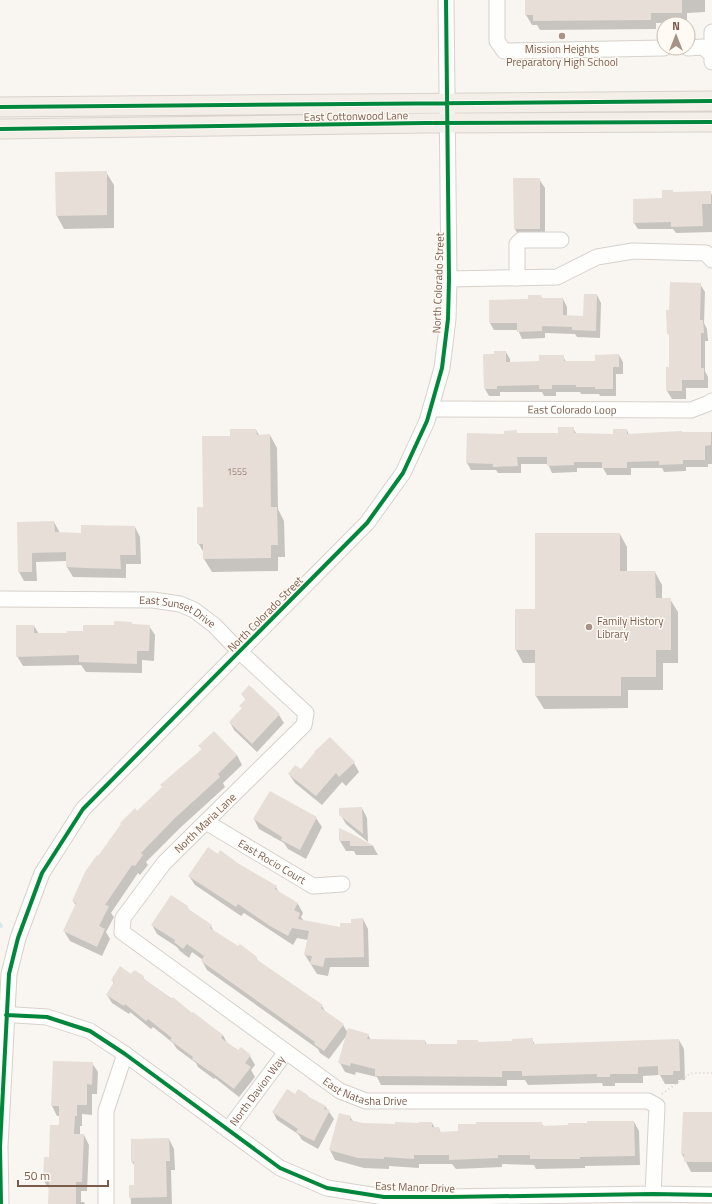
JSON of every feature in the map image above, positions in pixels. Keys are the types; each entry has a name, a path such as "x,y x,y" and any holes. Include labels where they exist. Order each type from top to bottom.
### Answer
{"main road":[{"name":"East Cottonwood Lane","path":"0,107 712,101"},
{"name":"East Cottonwood Lane","path":"0,129 712,122"}],"street":[{"name":"North Colorado Street","path":"1,1204 0,1147 3,1014 9,974 18,938 42,873 83,809 367,523 403,473 427,421 442,368 448,319 449,279 446,0"},
{"path":"497,0 497,41 504,51 656,48"},
{"path":"712,32 712,62"},
{"path":"696,47 703,47 712,55"},
{"path":"518,278 517,244 521,240 561,240"},
{"path":"449,279 557,277 597,257 633,251 706,253 712,260"},
{"name":"East Colorado Loop","path":"430,409 691,410 712,401"},
{"name":"East Sunset Drive","path":"0,599 153,600 180,604 194,610 214,626 240,652 306,712 304,724"},
{"name":"North Maria Lane","path":"122,932 123,918 164,863 304,724"},
{"name":"East Rocio Court","path":"206,822 313,886 342,884"},
{"name":"East Natasha Drive","path":"122,932 340,1091 366,1101 660,1100"},
{"name":"East Manor Drive","path":"3,1014 46,1016 90,1031 124,1054 280,1168 327,1188 384,1197 450,1201 653,1194 712,1195"},
{"name":"North Davion Way","path":"228,1130 286,1052"},
{"path":"106,1204 106,1111 124,1054"},
{"path":"653,1194 660,1100"}],"path":[{"path":"660,1100 688,1075 693,1073 712,1073"}],"building":[{"path":"525,0 682,0 682,13 651,13 651,20 533,21 533,15 525,15"},
{"path":"107,171 107,215 56,216 55,172"},
{"path":"513,178 540,178 540,229 514,229"},
{"path":"662,190 673,190 673,192 711,191 711,204 702,204 703,226 671,227 671,222 633,223 633,199 662,198"},
{"path":"670,282 701,283 700,320 703,320 704,333 701,333 701,368 704,368 704,380 682,380 682,391 666,391 666,367 669,367 669,334 667,334 666,310 669,310"},
{"path":"584,294 597,294 596,331 572,330 572,327 542,326 542,331 517,332 517,323 489,323 489,300 528,299 528,295 541,295 541,298 563,298 563,315 583,316"},
{"path":"494,351 506,351 506,362 539,361 539,355 564,355 564,361 595,361 595,355 619,354 619,367 613,367 613,389 576,387 576,385 552,385 552,389 539,389 539,385 497,386 497,389 484,389 483,354 494,354"},
{"path":"558,427 574,427 574,433 613,434 613,429 627,429 627,434 682,431 711,432 711,445 705,446 705,460 683,460 683,464 659,465 659,461 627,462 627,468 602,468 602,462 574,462 574,465 547,466 547,457 517,457 518,466 493,467 493,464 466,463 467,433 504,434 504,431 517,430 517,433 558,433"},
{"path":"230,429 256,429 257,435 270,434 271,507 277,507 278,545 271,545 271,558 203,559 203,544 197,544 197,507 203,507 202,436 230,436"},
{"path":"54,521 55,532 81,533 81,525 135,526 136,555 120,555 121,569 66,567 66,552 32,553 32,572 18,572 17,522"},
{"path":"535,533 620,533 620,571 655,571 656,598 671,598 671,650 656,650 656,677 621,677 621,696 535,696 535,650 515,650 515,609 535,609"},
{"path":"114,621 150,625 149,651 137,651 137,664 79,662 79,655 16,657 16,625 34,625 34,633 67,633 67,631 83,631 83,625 114,625"},
{"path":"249,685 280,714 252,744 229,722 242,708 239,706 246,699 241,694"},
{"path":"214,731 237,755 218,774 220,777 175,818 141,853 143,855 135,866 132,865 105,905 109,906 99,926 105,929 97,947 63,931 76,903 72,901 85,872 121,824 120,823 135,808 137,811 162,787 160,785 202,749 198,746"},
{"path":"330,737 355,762 339,777 336,773 316,796 288,774 295,765 301,769 314,752"},
{"path":"270,791 317,817 300,850 281,840 282,837 253,819"},
{"path":"362,807 363,834 339,815 339,808"},
{"path":"339,828 374,846 350,846 350,841 339,841"},
{"path":"208,847 218,854 220,850 239,864 277,886 275,889 298,903 294,910 300,913 298,919 340,927 340,923 351,923 351,919 363,918 364,957 325,958 323,967 310,964 312,956 304,955 309,931 292,928 288,936 270,926 238,904 236,907 188,876"},
{"path":"171,895 212,925 210,928 238,946 240,944 257,957 256,959 323,1005 321,1008 344,1024 324,1051 314,1044 315,1042 201,961 204,956 187,944 183,949 174,942 175,940 151,925"},
{"path":"120,966 131,974 134,970 144,976 143,978 171,999 173,997 192,1013 193,1012 223,1035 221,1038 238,1050 241,1047 251,1055 245,1063 251,1067 234,1089 192,1059 193,1057 170,1040 172,1038 148,1019 146,1021 125,1004 124,1006 106,995 114,982 111,980"},
{"path":"348,1028 369,1034 367,1039 425,1040 425,1044 457,1044 457,1040 478,1040 478,1042 512,1041 512,1039 533,1038 533,1044 679,1039 680,1071 673,1071 673,1075 658,1075 658,1066 638,1067 638,1074 610,1074 610,1077 597,1077 597,1074 522,1076 522,1071 502,1071 502,1077 375,1076 375,1069 351,1063 350,1066 338,1063"},
{"path":"53,1061 93,1062 92,1085 87,1084 87,1105 77,1105 77,1116 75,1116 74,1134 84,1134 82,1182 76,1182 76,1204 48,1204 49,1181 43,1181 44,1157 49,1157 50,1125 59,1125 59,1106 51,1106"},
{"path":"287,1089 295,1094 298,1089 308,1095 307,1096 326,1106 324,1109 330,1110 314,1141 296,1132 298,1129 272,1112"},
{"path":"683,1112 712,1112 712,1162 684,1162 684,1154 681,1154"},
{"path":"339,1113 351,1116 350,1120 363,1123 395,1124 395,1122 432,1122 432,1127 439,1127 440,1132 458,1131 458,1124 476,1124 476,1122 542,1122 542,1126 568,1125 568,1123 587,1123 587,1121 634,1121 635,1156 580,1157 580,1159 530,1159 530,1155 498,1155 498,1158 449,1160 449,1155 414,1155 414,1159 384,1157 384,1159 358,1158 329,1150"},
{"path":"169,1138 170,1161 166,1161 167,1197 129,1198 129,1185 134,1185 134,1162 131,1162 131,1139"}],"cycle path":[{"path":"1,1204 0,1147 9,974 18,938 42,873 83,809 367,523 403,473 427,421 442,368 448,319 449,279 446,0"},
{"path":"0,107 712,101"},
{"path":"0,129 426,123 712,122"},
{"path":"6,1015 47,1017 90,1031 125,1054 280,1168 327,1188 384,1197 653,1194 712,1195"}],"place":[{"name":"Mission Heights Preparatory High School","path":"562,36"},
{"name":"Family History Library","path":"589,627"}]}
